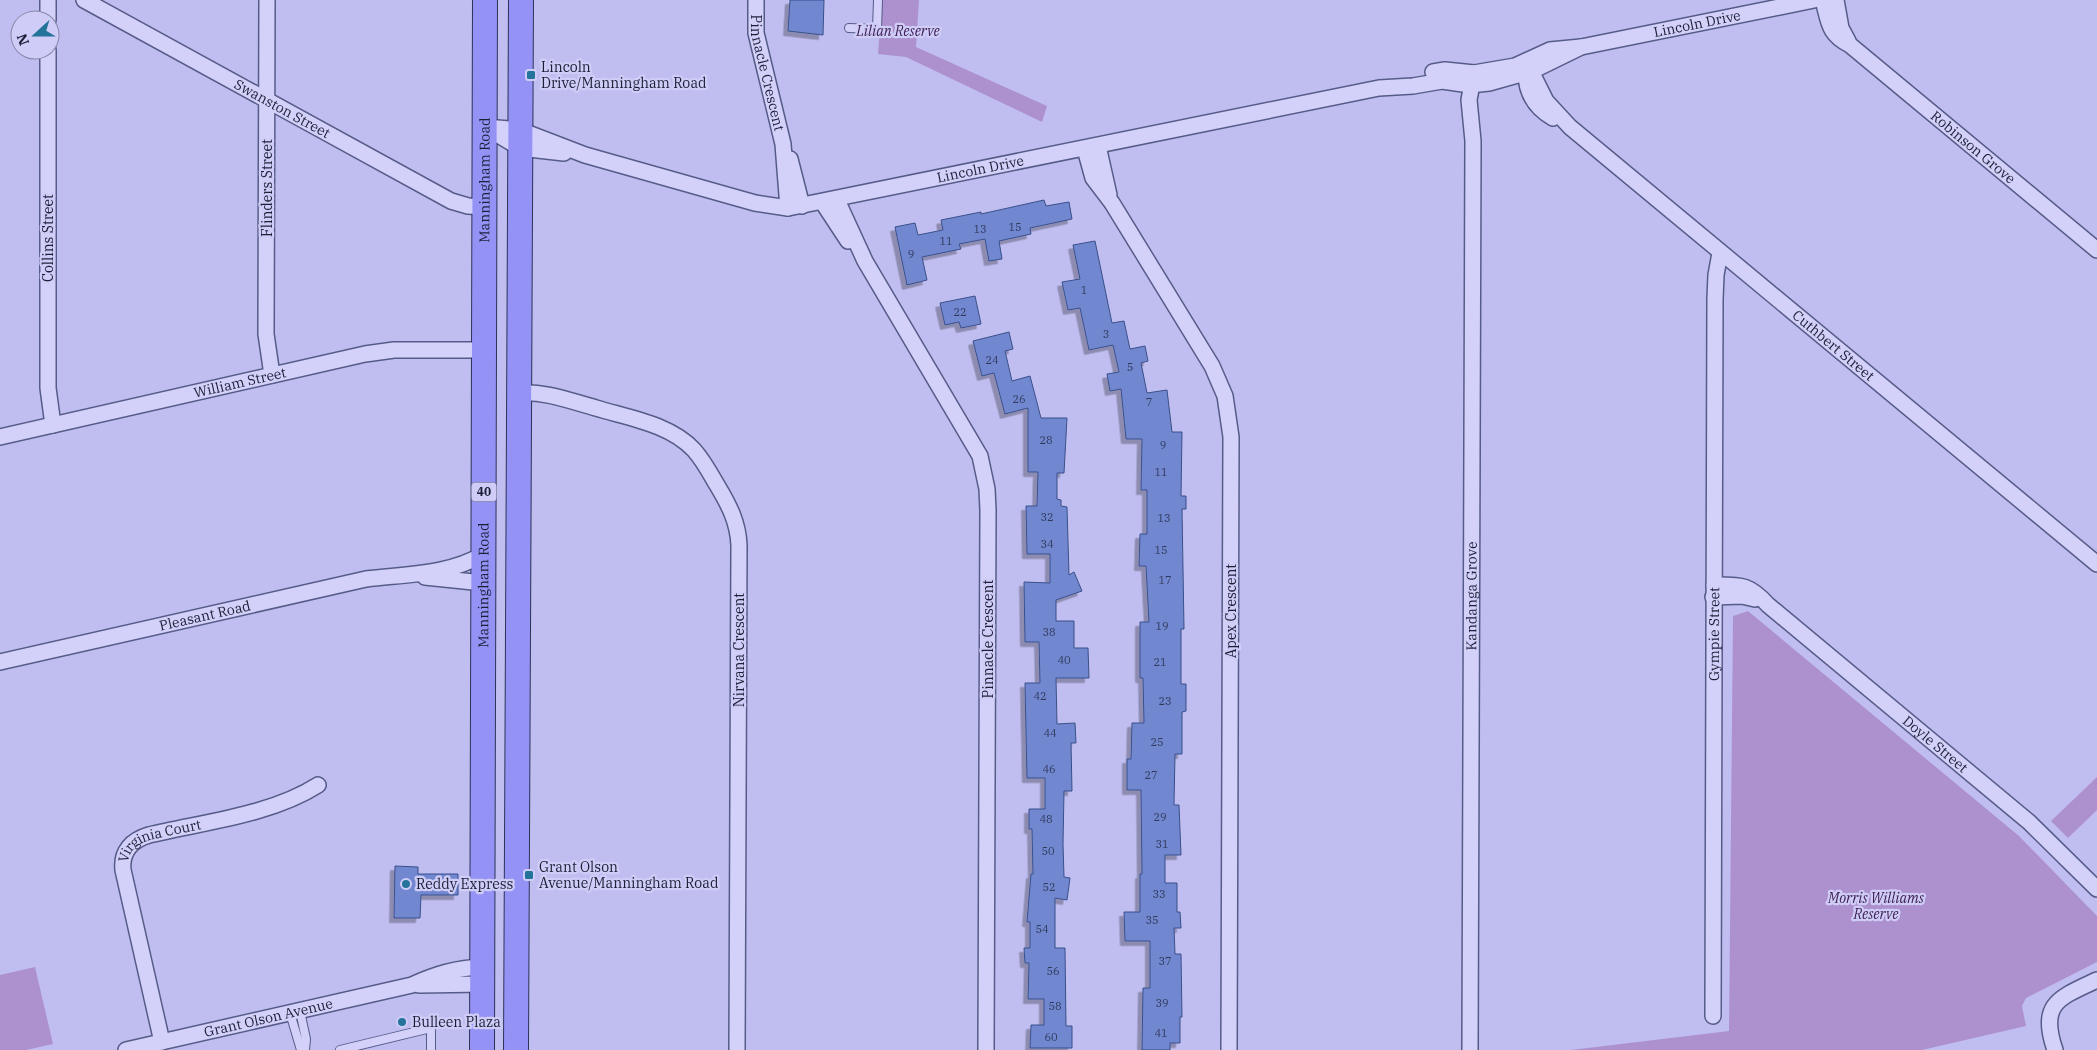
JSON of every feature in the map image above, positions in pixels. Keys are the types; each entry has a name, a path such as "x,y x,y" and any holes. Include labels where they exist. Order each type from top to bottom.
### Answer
{"main road":[{"name":"Manningham Road","path":"482,1050 485,0"},
{"path":"516,1050 521,0"},
{"path":"483,583 494,577 501,569 503,557 503,494 518,437"},
{"name":"Grant Olson Avenue","path":"483,976 516,978"}],"street":[{"name":"Swanston Street","path":"84,0 451,201 485,208"},
{"name":"Flinders Street","path":"267,0 266,334 272,375"},
{"name":"Pinnacle Crescent","path":"756,0 758,46 783,144 795,207"},
{"name":"Lincoln Drive","path":"485,127 520,139 585,155 755,203 795,207 1379,88 1404,78 1434,72 1445,70 1473,81 1528,69 1550,50 1582,47 1814,0"},
{"name":"Robinson Grove","path":"1823,0 1833,32 1839,39 1850,45 2097,250"},
{"name":"Robinson Grove","path":"1836,0 1842,28 1850,45"},
{"name":"Collins Street","path":"48,60 48,388 53,425"},
{"name":"Cuthbert Street","path":"1528,69 1542,94 1570,127 2097,564"},
{"name":"Kandanga Grove","path":"1470,1050 1473,141 1469,104 1473,81"},
{"name":"Apex Crescent","path":"1092,148 1093,178 1112,203 1212,366 1225,396 1231,423 1229,1050"},
{"name":"Pinnacle Crescent","path":"830,201 848,242 865,261 973,442 980,456 987,489 986,1050"},
{"name":"Gympie Street","path":"1713,1016 1715,291 1720,252"},
{"name":"William Street","path":"0,437 381,351 484,350"},
{"name":"Nirvana Crescent","path":"518,393 545,393 645,422 674,435 700,458 726,500 736,523 739,545 737,1050"},
{"name":"Pleasant Road","path":"0,662 366,579 411,575 458,567 484,554"},
{"name":"Pleasant Road","path":"411,575 483,583"},
{"name":"Doyle Street","path":"1714,591 1748,587 1755,591 1768,605 2029,822 2097,889"},
{"name":"Virginia Court","path":"162,1042 123,870 123,858 128,847 137,839 149,834 270,808 296,798 318,785"},
{"name":"Grant Olson Avenue","path":"126,1050 412,985 483,976"},
{"path":"2055,1050 2048,1023 2051,1010 2062,997 2097,980"}],"lane":[{"path":"849,28 877,29 878,0"},
{"path":"295,1012 301,1050"},
{"path":"295,1012 306,1039 305,1050"},
{"path":"340,1050 431,1028 431,1050"}],"green space":[{"name":"Lilian Reserve","path":"882,0 919,0 916,47 1047,106 1042,122 906,57 878,54"},
{"name":"Morris Williams Reserve","path":"1748,611 2019,836 2097,916 2097,962 2026,998 2022,1006 2026,1026 1922,1050 1571,1050 1729,1031 1733,616"},
{"path":"2097,777 2097,810 2068,838 2051,821"},
{"path":"35,967 53,1044 26,1050 0,1050 0,975"}],"building":[{"path":"790,0 824,0 823,35 788,31"},
{"path":"1044,200 1046,206 1069,202 1072,219 1030,228 1031,234 999,241 1002,259 989,261 985,239 959,244 961,249 922,257 927,280 907,285 895,227 915,223 918,235 943,230 941,220 981,212 981,214"},
{"path":"1095,241 1112,323 1124,321 1130,349 1145,346 1148,361 1141,363 1147,393 1167,390 1172,432 1182,432 1181,496 1186,496 1186,509 1182,509 1184,629 1181,629 1181,684 1186,684 1186,711 1182,712 1182,754 1175,754 1174,805 1179,805 1181,855 1165,855 1165,883 1177,883 1177,912 1180,912 1181,928 1174,928 1175,954 1181,954 1182,1017 1180,1017 1180,1043 1170,1043 1170,1050 1142,1050 1143,988 1150,988 1150,941 1125,941 1124,912 1140,912 1140,874 1142,874 1141,790 1127,790 1127,759 1131,759 1132,723 1144,723 1143,678 1140,678 1140,622 1149,622 1146,566 1139,566 1140,534 1147,534 1147,490 1141,490 1142,439 1126,439 1121,389 1110,391 1107,374 1119,372 1113,345 1089,350 1080,308 1068,310 1062,282 1080,279 1073,245"},
{"path":"975,296 981,324 961,328 959,322 945,325 940,303"},
{"path":"1009,332 1013,349 1005,351 1012,381 1030,376 1041,418 1067,418 1064,473 1057,473 1057,499 1061,500 1061,506 1067,507 1069,575 1074,572 1082,591 1056,600 1056,621 1074,621 1074,648 1088,648 1089,678 1056,678 1057,724 1075,723 1076,743 1071,743 1072,791 1064,791 1064,877 1070,878 1067,900 1055,898 1055,948 1065,948 1066,1026 1072,1026 1072,1048 1030,1048 1031,1025 1044,1025 1044,999 1028,999 1029,963 1025,963 1024,948 1030,948 1030,922 1027,922 1031,874 1033,874 1032,829 1029,829 1029,809 1045,809 1045,778 1027,778 1025,683 1040,683 1039,642 1025,642 1024,582 1050,583 1050,554 1027,554 1026,506 1037,506 1038,472 1028,472 1028,408 1005,414 994,373 982,376 973,341"},
{"path":"395,866 418,867 418,874 458,874 458,895 421,895 420,918 394,918"}],"place":[{"name":"Lincoln Drive/Manningham Road","path":"531,75"},
{"name":"Grant Olson Avenue/Manningham Road","path":"529,875"},
{"name":"Reddy Express","path":"406,884"},
{"name":"Bulleen Plaza","path":"402,1022"}]}
